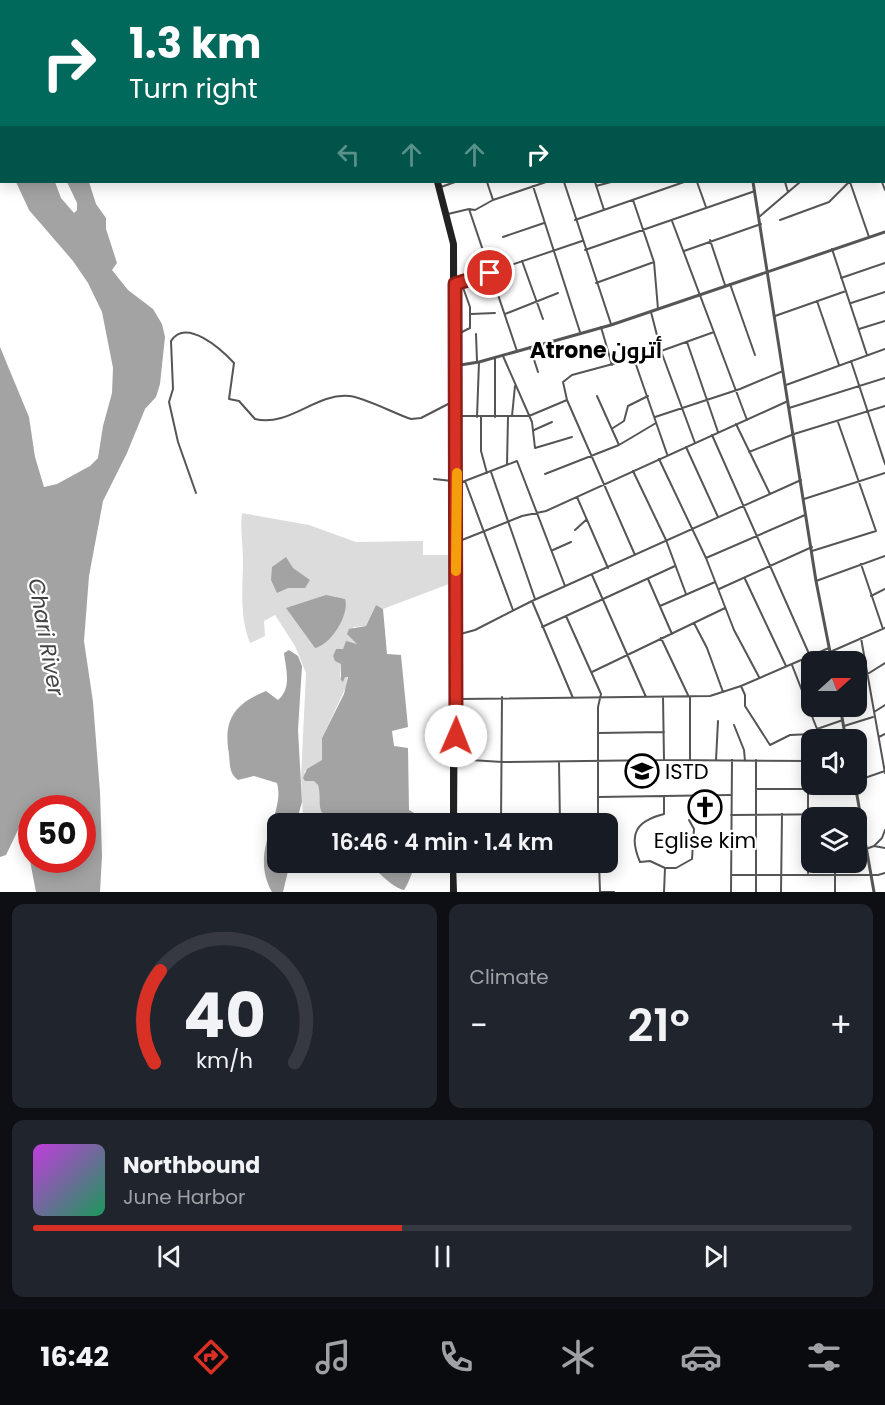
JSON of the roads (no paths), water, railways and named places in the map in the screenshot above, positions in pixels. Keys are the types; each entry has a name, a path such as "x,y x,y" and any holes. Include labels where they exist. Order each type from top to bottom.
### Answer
{"main road":[{"path":"439,183 454,238 455,284 452,402 456,542 454,636 456,699 452,813"},
{"path":"439,183 452,244 456,416 453,813"},
{"path":"453,873 453,892"}],"street":[{"path":"487,183 493,200"},
{"path":"448,214 469,208 474,210 493,200 543,183"},
{"path":"564,183 611,325"},
{"path":"595,183 604,211"},
{"path":"596,186 607,183"},
{"path":"575,220 674,183"},
{"path":"697,183 706,207"},
{"path":"753,183 816,581 830,650"},
{"path":"785,183 788,192"},
{"path":"759,217 799,183"},
{"path":"780,220 829,202 848,183"},
{"path":"849,183 869,237"},
{"path":"533,186 580,332"},
{"path":"585,250 755,191"},
{"path":"633,200 654,262 658,309"},
{"path":"469,208 517,351"},
{"path":"672,221 747,420"},
{"path":"503,237 544,223"},
{"path":"683,252 710,240 760,224"},
{"path":"454,366 478,363 611,325 885,231"},
{"path":"710,240 755,355"},
{"path":"455,284 582,242"},
{"path":"832,249 867,355"},
{"path":"522,261 543,319"},
{"path":"596,283 654,262"},
{"path":"842,278 885,263"},
{"path":"455,335 470,328 471,315 461,282"},
{"path":"775,316 846,291"},
{"path":"850,303 885,292"},
{"path":"505,314 558,293"},
{"path":"818,301 839,365"},
{"path":"651,312 661,351 695,443"},
{"path":"471,315 495,313"},
{"path":"859,329 885,321"},
{"path":"601,327 612,366"},
{"path":"635,555 605,482 567,400 563,382 566,378 589,369 612,366 714,332"},
{"path":"196,493 178,442 169,402 173,389 171,341 181,334 192,334 206,340 234,363 229,399 239,401 255,419 275,422 307,406 342,396 354,396 411,419 421,418 452,402"},
{"path":"476,334 481,451 508,522 542,627 573,698"},
{"path":"687,342 718,432"},
{"path":"530,347 538,372"},
{"path":"785,385 885,349"},
{"path":"503,356 534,430 535,448 572,437"},
{"path":"495,358 495,417"},
{"path":"634,359 667,454"},
{"path":"851,361 885,464"},
{"path":"655,417 740,389 783,371"},
{"path":"789,408 885,378"},
{"path":"507,464 515,383"},
{"path":"597,396 619,445"},
{"path":"613,428 624,421 628,406 648,396"},
{"path":"456,416 529,416 567,400"},
{"path":"456,542 577,497 605,482 788,401"},
{"path":"748,452 794,434 885,406"},
{"path":"534,430 552,422"},
{"path":"719,589 812,549 876,531 838,422"},
{"path":"545,474 619,445 656,423"},
{"path":"736,424 770,494"},
{"path":"712,435 808,651"},
{"path":"686,447 718,518"},
{"path":"659,459 759,678"},
{"path":"434,479 465,481 514,461 519,464 565,586"},
{"path":"633,471 666,540 686,594"},
{"path":"804,499 885,473"},
{"path":"454,636 475,630 533,600 801,480"},
{"path":"465,481 513,610"},
{"path":"577,497 608,568"},
{"path":"706,558 807,514"},
{"path":"574,530 587,520"},
{"path":"553,550 571,542"},
{"path":"816,581 885,556"},
{"path":"827,651 884,628 861,564"},
{"path":"542,627 675,566"},
{"path":"592,575 646,697"},
{"path":"648,579 672,634"},
{"path":"746,579 786,666"},
{"path":"660,606 716,582"},
{"path":"871,596 885,589"},
{"path":"592,672 726,608"},
{"path":"566,616 600,688 598,813"},
{"path":"694,623 707,648 723,692"},
{"path":"661,638 689,697 690,759"},
{"path":"861,638 863,651"},
{"path":"456,699 689,697 723,692 801,660"},
{"path":"867,674 885,663"},
{"path":"791,664 817,729 843,720"},
{"path":"867,680 885,772 867,780"},
{"path":"741,686 745,695 745,706 770,745 790,735 801,735"},
{"path":"501,813 502,697"},
{"path":"663,697 664,759"},
{"path":"874,712 885,705"},
{"path":"842,717 844,729"},
{"path":"844,726 873,717"},
{"path":"716,760 718,721"},
{"path":"734,725 744,750 745,760"},
{"path":"598,733 664,732"},
{"path":"879,737 885,734"},
{"path":"453,759 502,762 664,759 801,761"},
{"path":"726,892 731,892 732,760"},
{"path":"756,760 756,892"},
{"path":"559,762 560,813"},
{"path":"757,789 801,789"},
{"path":"598,797 730,795"},
{"path":"664,796 664,814 646,819 640,824 634,836 635,852 640,862 650,861 665,868 676,868 692,859 694,829 689,820"},
{"path":"781,892 782,814"},
{"path":"730,815 801,815"},
{"path":"867,849 874,846 882,838 885,830"},
{"path":"874,846 885,848"},
{"path":"867,856 874,892"},
{"path":"664,892 665,868"},
{"path":"599,873 600,892 614,892"},
{"path":"731,875 870,875 885,873"},
{"path":"835,892 836,875"}],"water":[{"name":"Chari River","path":"16,183 55,183 61,198 74,213 77,210 77,203 67,183 89,183 96,204 106,218 106,229 117,263 112,270 128,290 153,309 162,324 165,337 160,384 156,397 145,409 127,453 103,501 89,576 84,641 93,702 100,792 102,856 100,892 36,892 32,873 96,873 96,795 18,795 18,830 6,855 0,857 0,347 29,417 35,457 44,487 57,484 90,466 98,458 103,426 112,393 113,368 102,312 88,283 73,261 29,210"},
{"path":"286,557 293,568 310,580 305,588 288,588 277,593 271,580 272,567"},
{"path":"326,595 345,599 345,613 333,635 321,646 315,648 286,608"},
{"path":"376,605 383,609 387,654 401,655 408,727 392,731 394,746 408,748 409,810 414,813 322,813 318,785 314,781 305,781 303,778 307,769 322,760 322,738 344,694 348,677 345,677 343,682 341,680 341,664 335,661 333,656 336,649 343,649 346,641 357,644 347,634 349,629 366,626"},
{"path":"289,650 298,656 302,666 298,730 302,802 299,813 275,813 277,783 254,776 238,780 231,772 230,765 228,732 233,715 246,702 266,691 278,700 287,684 284,653"},
{"path":"267,840 267,873 288,873 283,892 272,892 266,877 265,847"},
{"path":"379,873 413,873 404,890"}],"place":[{"name":"ISTD","path":"642,771"},
{"name":"Eglise kim","path":"705,807"}],"district":[{"name":"Atrone أترون","path":"596,350"}]}
